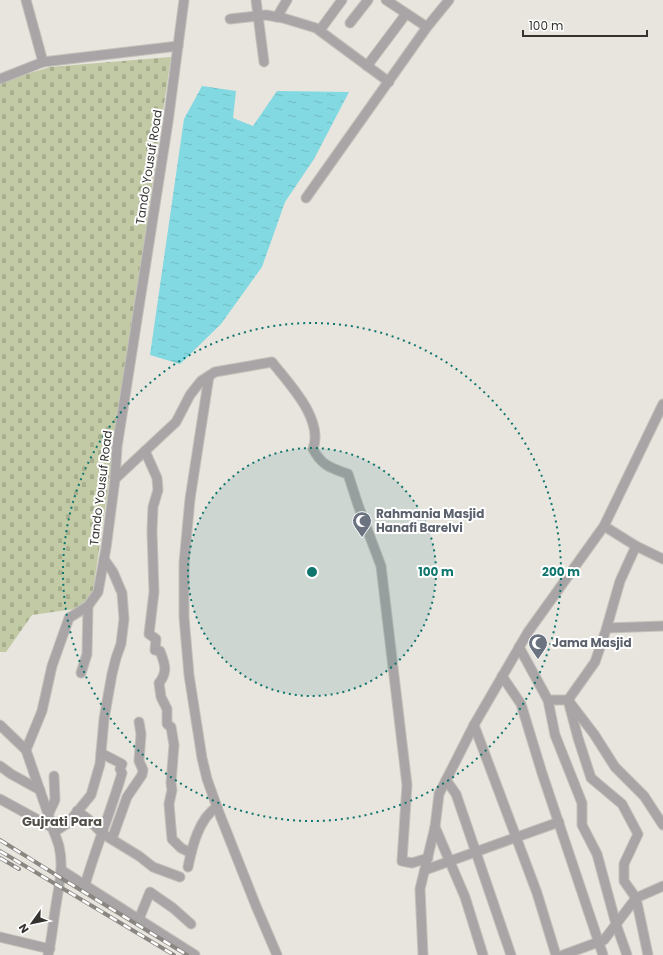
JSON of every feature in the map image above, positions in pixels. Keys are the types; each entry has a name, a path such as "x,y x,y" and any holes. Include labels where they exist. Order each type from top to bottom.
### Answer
{"street":[{"path":"26,0 43,62"},
{"name":"Tando Yousuf Road","path":"26,750 42,711 52,666 69,618 88,606 98,592 115,479 117,447 167,130 184,0"},
{"path":"256,0 264,62"},
{"path":"278,17 287,0"},
{"path":"320,30 342,0"},
{"path":"350,24 368,0"},
{"path":"306,198 427,27 449,0"},
{"path":"389,1 427,27"},
{"path":"367,66 406,14"},
{"path":"230,19 258,15 278,17 316,28 389,82"},
{"path":"0,79 43,62 178,46"},
{"path":"115,479 176,422 190,395 201,381 215,372 272,362 296,392 309,414 315,432 315,443 313,450 318,459 329,467 348,474 381,566 407,785 402,861 412,863 428,858"},
{"path":"209,376 190,499 184,563 184,617 189,675 202,758 207,779 256,906 277,955"},
{"path":"423,955 420,889 435,827 439,794 474,725 528,632 604,526 663,404"},
{"path":"145,451 157,478 158,490 153,507 152,531 154,592 148,634 156,639 155,650 160,652 164,663 163,678 159,683 161,697 167,709 167,724 171,727 174,745 170,783 172,790 169,804 172,839 181,848 190,853"},
{"path":"604,526 636,546 663,559"},
{"path":"568,700 595,662 607,628 620,581 636,546"},
{"path":"53,830 68,823 90,795 100,764 104,719 112,674 121,644 124,619 122,593 113,572 104,559"},
{"path":"81,673 88,654 88,606"},
{"path":"607,628 663,626"},
{"path":"519,647 548,700 555,736 582,803 582,825 597,854 626,955"},
{"path":"502,676 521,704 542,773 603,955"},
{"path":"548,700 568,700"},
{"path":"568,700 594,734 615,767 644,796 663,826"},
{"path":"568,700 591,778 622,804 638,834 624,864 624,881 636,898 648,955"},
{"path":"112,839 127,796 142,775 143,770 139,761 141,734 139,722"},
{"path":"0,725 26,750 59,846 62,859 49,952 0,937"},
{"path":"474,725 537,893 556,955"},
{"path":"85,885 122,773 120,769 122,764 101,753"},
{"path":"0,766 11,774 40,790"},
{"path":"48,815 55,800 54,776"},
{"path":"446,780 456,794 511,955"},
{"path":"0,799 53,830"},
{"path":"188,867 190,853 196,835 210,811 217,807"},
{"path":"77,811 102,832 139,856 153,868 180,877"},
{"path":"425,870 516,836 559,822"},
{"path":"435,827 465,897 483,955"},
{"path":"61,870 195,955"},
{"path":"563,955 604,940 636,898 663,886"},
{"path":"139,919 150,892 173,908 191,924"}],"green space":[{"path":"171,57 92,598 74,609 32,615 6,652 0,652 0,82 50,67"}],"water":[{"path":"202,86 236,91 233,118 253,126 277,91 349,92 314,159 285,202 262,267 221,324 180,364 150,355 184,119"}],"railway":[{"path":"0,840 187,955"},
{"path":"0,851 174,955"},
{"path":"0,858 19,869"}],"place":[{"name":"Rahmania Masjid Hanafi Barelvi","path":"362,538"},
{"name":"Jama Masjid","path":"538,660"}],"district":[{"name":"Gujrati Para","path":"62,821"}]}
